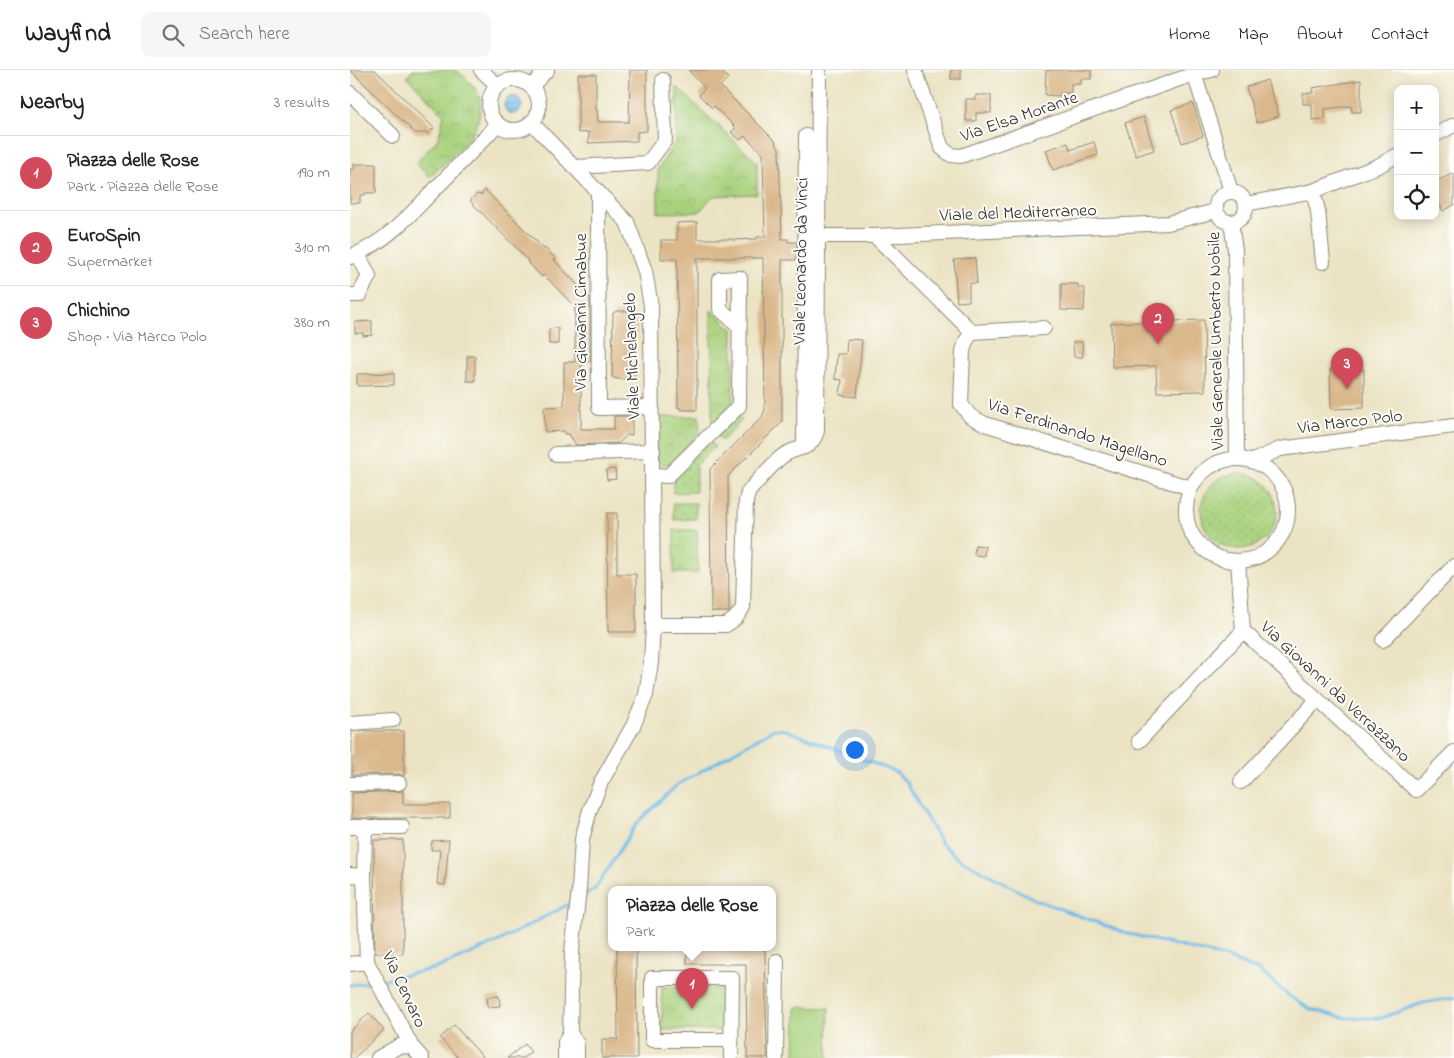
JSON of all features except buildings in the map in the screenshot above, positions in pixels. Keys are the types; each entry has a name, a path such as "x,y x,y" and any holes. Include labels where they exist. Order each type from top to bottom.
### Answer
{"street":[{"path":"481,70 498,86"},
{"path":"531,88 547,70"},
{"name":"Viale Leonardo da Vinci","path":"806,136 804,447 814,441 817,431 820,70"},
{"name":"Via Elsa Morante","path":"915,70 942,148 951,155 961,156 1194,72 1212,70"},
{"path":"1194,72 1231,191"},
{"path":"508,80 515,80 531,88 538,98 538,111 532,122 524,127 515,129 505,128 493,119 489,105 493,91 498,86 508,80"},
{"path":"575,166 648,163 664,140 663,80"},
{"path":"350,93 393,136"},
{"name":"Viale Michelangelo","path":"532,122 627,222 645,271 651,306 653,451 653,628 651,662 646,695 633,726 601,782 590,810 582,839 579,890 572,952 570,1033"},
{"path":"350,295 359,295 369,276 354,256 387,237 410,216 498,124"},
{"path":"1439,133 1454,125"},
{"path":"1246,204 1313,191 1394,158"},
{"path":"1231,191 1241,195 1246,204 1244,215 1236,221 1230,222 1221,219 1216,211 1218,197 1226,192 1231,191"},
{"path":"1313,191 1318,211 1323,262"},
{"name":"Via Giovanni Cimabue","path":"598,192 599,408 652,407"},
{"name":"Viale del Mediterraneo","path":"819,236 875,236 1168,223 1216,211"},
{"name":"Viale Generale Umberto Nobile","path":"1230,222 1235,250 1237,458"},
{"path":"875,236 972,332 1044,328"},
{"path":"653,475 668,476 738,406 739,326"},
{"name":"Via Ferdinando Magellano","path":"972,332 966,341 963,351 961,404 970,416 985,424 1191,488"},
{"name":"Via Marco Polo","path":"1254,461 1280,449 1454,426"},
{"path":"653,628 726,625 734,620 743,607 746,501 748,493 781,457 793,450 804,447"},
{"path":"556,454 653,451"},
{"path":"1237,458 1254,461 1268,468 1283,486 1289,509 1287,525 1280,540 1268,551 1254,558 1238,561 1224,560 1210,554 1194,538 1186,517 1186,502 1191,488 1199,476 1210,467 1222,460 1237,458"},
{"name":"Via Giovanni da Verrazzano","path":"1238,561 1243,631 1416,790 1454,752"},
{"path":"1383,640 1454,566"},
{"path":"1138,741 1243,631"},
{"path":"1241,782 1317,700"},
{"path":"350,723 393,720"},
{"path":"350,784 399,783"},
{"name":"Via Cervaro","path":"365,826 357,876 367,962 412,1047 422,1058"},
{"path":"350,827 402,827"},
{"path":"776,1058 777,961"},
{"path":"350,964 367,962"},
{"path":"731,1040 652,1040 652,978 732,978 731,1058"},
{"path":"565,1058 565,1042 570,1033 577,1044 577,1058"},
{"path":"378,1058 399,1046 412,1047"}],"green space":[{"path":"413,70 457,70 473,86 479,97 478,121 473,132 457,152 430,177 416,163 438,139 444,115 407,77"},
{"path":"677,87 757,162 757,194 713,196 699,212 658,213 658,169 676,141"},
{"path":"711,310 733,329 733,404 712,425"},
{"path":"736,414 742,420 722,441 716,435"},
{"path":"699,416 700,432 672,463 661,465 657,461 657,417"},
{"path":"710,441 715,447 696,466 696,492 673,493 673,479"},
{"path":"1239,473 1253,476 1266,484 1274,497 1277,511 1274,525 1266,538 1253,546 1239,549 1225,546 1212,538 1204,525 1201,511 1204,497 1212,484 1225,476"},
{"path":"673,503 696,503 696,519 674,520"},
{"path":"674,530 697,530 698,573 674,573"},
{"path":"662,987 722,988 721,1030 662,1030"},
{"path":"796,1007 829,1008 828,1058 795,1058"}],"water":[{"path":"509,96 517,96 522,101 520,112 509,114 504,109 504,101"}],"waterway":[{"path":"582,896 595,889 637,823 677,785 774,729 786,730 896,772 906,782 941,843 958,858 1036,900 1129,934 1224,957 1260,971 1289,996 1310,1009 1333,1015 1346,1018 1381,1018 1423,1003 1454,998"},
{"path":"381,980 437,968 495,943 573,902"},
{"path":"350,985 372,982"}],"place":[{"name":"EuroSpin","path":"1158,344"},
{"name":"Chichino","path":"1347,389"},
{"name":"Piazza delle Rose","path":"692,1009"}]}
